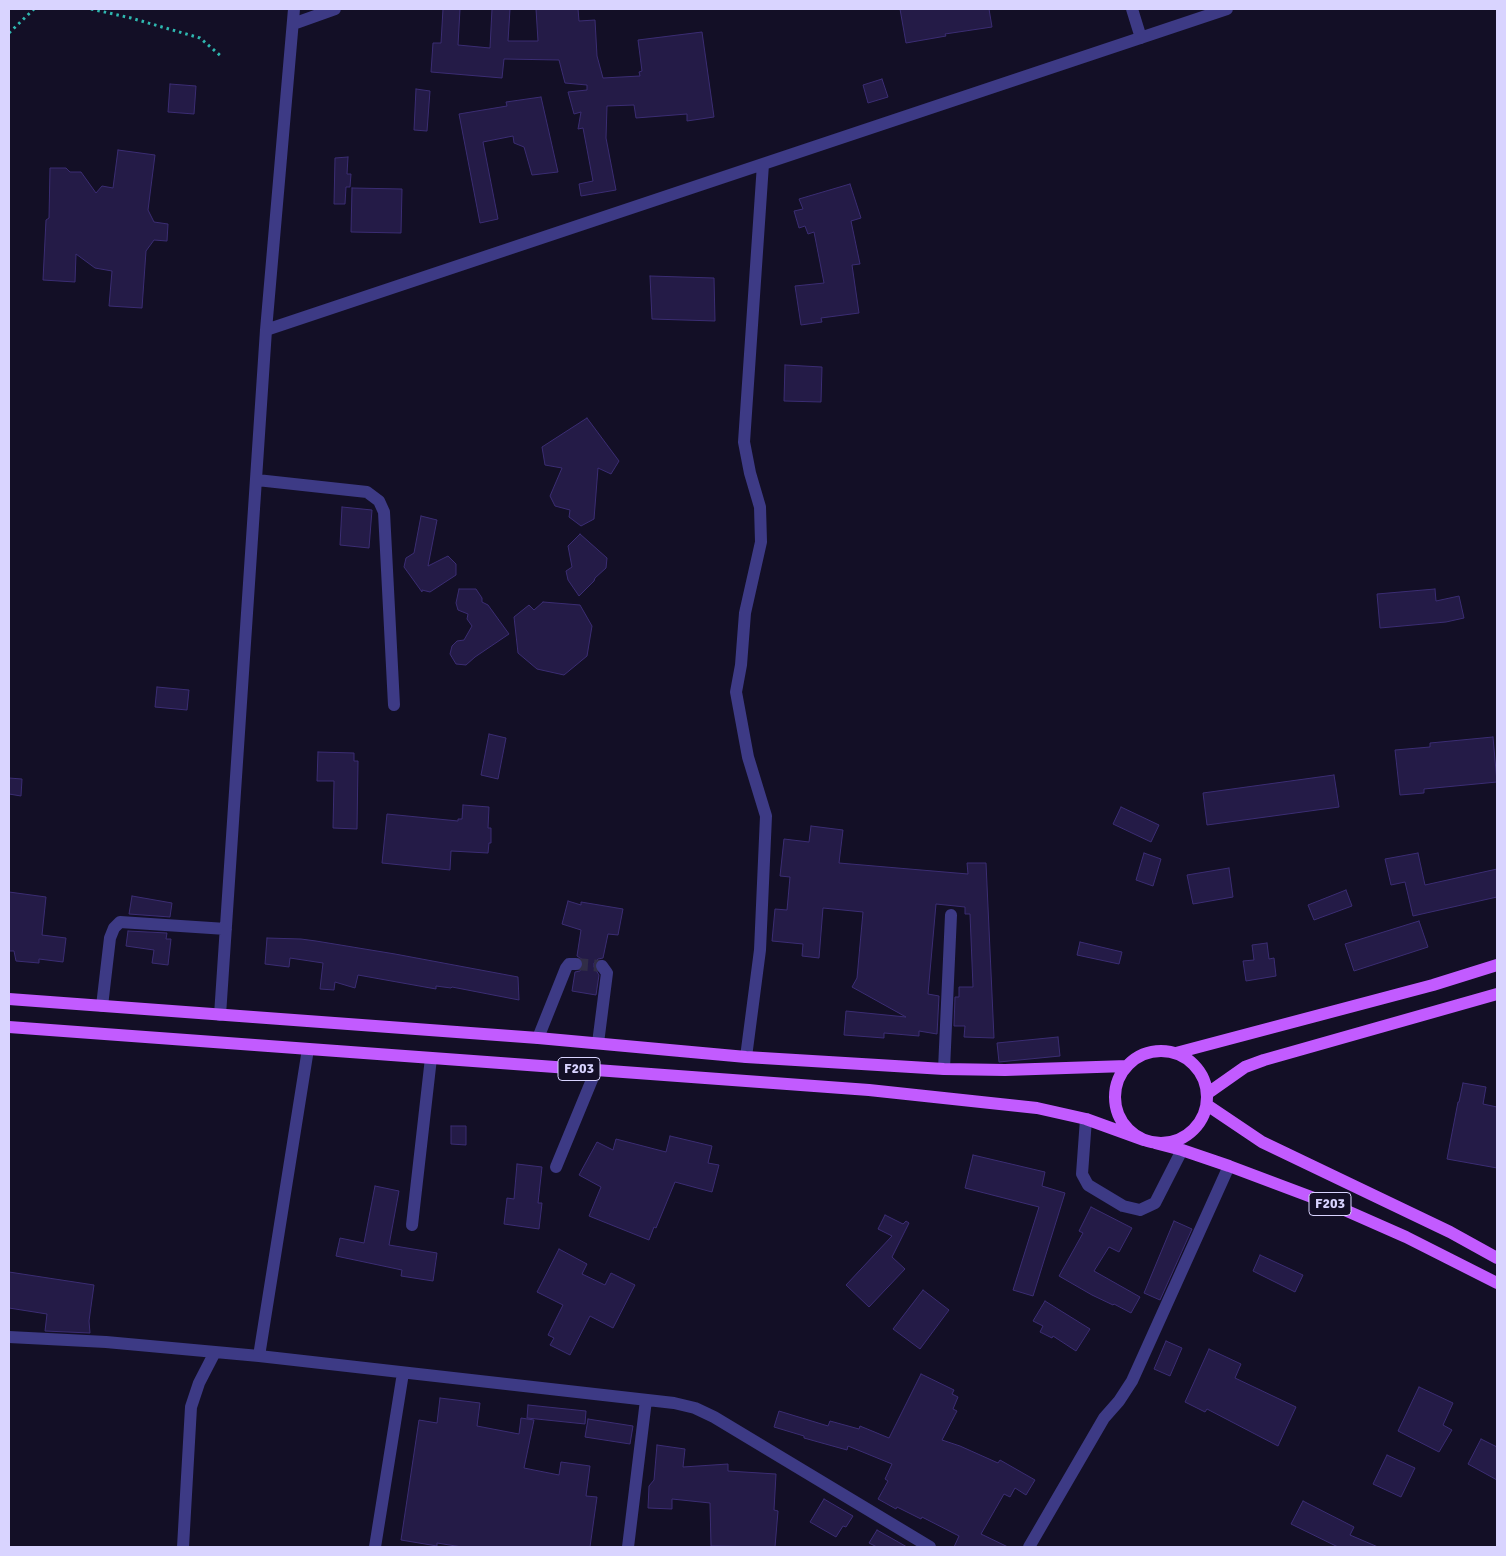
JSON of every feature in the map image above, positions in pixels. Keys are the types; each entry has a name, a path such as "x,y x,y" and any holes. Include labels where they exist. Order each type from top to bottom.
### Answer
{"main road":[{"path":"1176,1053 1194,1064 1203,1078 1207,1099 1204,1116 1189,1135 1179,1140 1167,1143 1150,1142 1131,1132 1122,1121 1116,1108 1115,1092 1118,1078 1127,1066 1141,1055 1158,1051 1176,1053 1434,986 1497,965"},
{"path":"1207,1099 1245,1067 1264,1060 1497,994"},
{"name":"F203","path":"9,999 598,1042 746,1057 944,1069 1028,1070 1127,1066"},
{"name":"F203","path":"9,1028 869,1090 1037,1108 1086,1119 1150,1142 1182,1150 1338,1207 1406,1237 1497,1283"},
{"name":"F203","path":"1207,1099 1262,1142 1450,1232 1497,1258"}],"street":[{"path":"220,1015 266,330 294,9"},
{"path":"292,24 335,9"},
{"path":"1132,9 1141,38"},
{"path":"266,330 1227,9"},
{"path":"746,1057 760,950 766,816 748,757 736,692 741,665 745,613 761,542 760,507 750,473 744,442 763,164"},
{"path":"257,480 367,492 380,501 384,512 394,705"},
{"path":"944,1069 951,915"},
{"path":"102,1006 110,938 114,928 120,922 226,929"},
{"path":"538,1038 566,968 569,964 576,964"},
{"path":"598,1042 607,973 602,966"},
{"path":"259,1356 308,1049"},
{"path":"412,1225 431,1058"},
{"path":"556,1167 596,1070"},
{"path":"1086,1119 1082,1174 1088,1185 1123,1206 1140,1210 1155,1203 1182,1150"},
{"path":"1028,1547 1104,1418 1132,1380 1229,1166"},
{"path":"9,1337 106,1342 259,1356 674,1403 695,1408 714,1417 929,1547"},
{"path":"183,1547 191,1408 199,1383 215,1352"},
{"path":"374,1547 403,1373"},
{"path":"628,1547 646,1400"}],"path":[{"path":"9,33 34,9"},
{"path":"91,9 200,38 222,57"}],"building":[{"path":"443,9 460,9 458,45 490,48 492,9 510,9 508,41 538,41 536,9 578,9 579,21 595,20 597,56 603,78 640,76 639,72 642,71 638,40 702,32 714,117 687,121 687,114 636,118 634,105 607,106 606,138 616,190 581,196 579,184 593,181 583,128 578,129 581,112 574,114 568,92 587,90 587,85 565,83 559,60 504,59 502,78 431,72 433,43 441,43"},
{"path":"900,9 989,9 992,27 945,34 946,36 906,43"},
{"path":"882,79 888,97 868,103 863,85"},
{"path":"170,84 196,86 194,114 168,112"},
{"path":"416,89 430,91 427,131 414,130"},
{"path":"541,97 558,172 532,175 524,147 514,143 513,136 483,142 498,219 480,223 459,114 507,106 506,102"},
{"path":"118,150 155,155 148,210 154,222 168,224 167,241 154,240 146,251 142,308 109,306 112,271 95,268 76,254 75,282 43,280 46,220 49,218 50,168 66,168 70,172 81,172 96,193 102,186 113,188"},
{"path":"348,157 347,174 351,174 350,187 346,187 345,204 334,204 335,158"},
{"path":"850,184 861,218 851,221 860,264 852,265 859,313 821,318 822,322 801,325 795,286 824,283 814,232 808,234 805,226 799,228 794,211 803,209 799,199"},
{"path":"352,188 402,189 401,233 351,232"},
{"path":"650,276 714,278 715,321 652,319"},
{"path":"785,365 822,367 821,402 784,401"},
{"path":"587,418 619,461 611,474 598,468 594,519 581,526 569,517 570,510 555,506 550,496 562,468 545,465 542,447"},
{"path":"342,507 372,510 369,548 340,545"},
{"path":"421,516 437,520 428,566 448,556 456,564 456,575 430,592 422,590 422,592 404,567 406,558 414,553"},
{"path":"580,534 607,558 606,568 579,596 568,580 566,571 572,567 568,546"},
{"path":"459,589 476,589 482,598 482,602 488,605 509,634 466,665 456,664 450,654 452,646 457,641 464,640 472,626 467,619 468,614 458,610 456,603"},
{"path":"1435,589 1436,601 1459,596 1464,618 1446,622 1380,628 1377,594"},
{"path":"543,602 580,605 592,626 587,656 564,675 537,669 518,653 514,617 529,605 534,610"},
{"path":"157,687 189,690 187,710 155,707"},
{"path":"489,734 506,738 498,779 481,775"},
{"path":"1493,737 1497,782 1424,789 1424,793 1400,795 1395,750 1430,747 1430,743"},
{"path":"318,752 354,753 354,761 358,761 357,829 333,828 334,781 317,781"},
{"path":"1334,775 1339,807 1207,825 1203,793"},
{"path":"9,778 22,779 21,796 9,794"},
{"path":"463,805 489,807 488,828 491,828 491,843 489,843 488,853 451,851 450,870 382,863 387,814 458,821 458,819 462,819"},
{"path":"1121,807 1159,825 1151,842 1113,824"},
{"path":"811,826 843,830 839,863 968,874 967,863 986,863 994,1038 964,1037 965,1026 954,1026 955,997 959,997 959,987 973,987 970,914 965,914 965,907 936,904 928,994 939,996 937,1034 919,1031 919,1036 884,1033 884,1038 844,1035 846,1011 906,1017 852,987 857,978 863,912 823,908 819,958 802,956 803,944 772,941 775,909 787,910 790,877 780,876 784,839 809,842"},
{"path":"1144,853 1161,859 1153,886 1136,880"},
{"path":"1418,853 1425,885 1497,869 1497,897 1413,916 1405,882 1391,885 1385,859"},
{"path":"1229,868 1233,897 1193,904 1187,875"},
{"path":"1346,890 1352,906 1314,920 1308,905"},
{"path":"9,892 46,897 42,935 66,938 63,962 39,959 39,963 16,961 14,951 9,951"},
{"path":"132,896 172,903 170,917 129,914"},
{"path":"568,901 581,905 581,902 623,909 618,935 608,934 603,958 598,959 594,963 594,967 599,975 596,995 572,991 575,972 580,971 584,964 583,960 577,956 581,930 562,924"},
{"path":"1419,921 1428,947 1354,971 1345,944"},
{"path":"128,931 167,933 166,939 171,939 168,965 152,963 154,950 126,946"},
{"path":"267,938 316,941 518,977 519,1000 452,987 436,986 436,989 358,975 355,988 335,982 334,990 320,989 323,963 290,958 289,967 265,964"},
{"path":"1080,942 1122,952 1119,964 1077,955"},
{"path":"1267,943 1269,959 1274,958 1276,976 1246,981 1243,961 1254,960 1252,945"},
{"path":"1058,1037 1060,1056 999,1062 997,1043"},
{"path":"1463,1083 1486,1087 1483,1104 1497,1107 1497,1168 1447,1159"},
{"path":"451,1126 466,1126 466,1145 451,1144"},
{"path":"670,1136 712,1146 708,1163 719,1165 712,1192 675,1182 649,1240 589,1216 601,1187 579,1175 597,1142 613,1150 616,1139 666,1152"},
{"path":"973,1155 1045,1172 1042,1186 1065,1193 1033,1296 1013,1290 1039,1207 965,1188"},
{"path":"517,1164 542,1167 538,1203 542,1203 539,1229 504,1224 507,1198 514,1199"},
{"path":"375,1186 399,1191 389,1245 437,1253 433,1281 401,1276 402,1270 336,1256 340,1238 364,1243"},
{"path":"1091,1207 1132,1228 1119,1252 1109,1247 1094,1271 1140,1297 1131,1313 1092,1295 1059,1276 1083,1233 1079,1231"},
{"path":"885,1215 903,1224 906,1221 909,1223 892,1257 905,1269 869,1307 846,1285 892,1236 878,1229"},
{"path":"1174,1221 1192,1229 1160,1300 1144,1293"},
{"path":"559,1249 587,1264 582,1274 605,1285 611,1273 635,1285 613,1328 590,1316 570,1355 550,1345 554,1338 548,1335 563,1305 537,1292"},
{"path":"1260,1255 1303,1275 1295,1292 1253,1271"},
{"path":"9,1272 94,1285 89,1321 90,1333 45,1331 47,1314 9,1308"},
{"path":"923,1290 949,1310 920,1349 893,1329"},
{"path":"1045,1301 1090,1329 1076,1351 1053,1336 1052,1338 1040,1332 1043,1326 1033,1321"},
{"path":"1166,1341 1182,1348 1170,1376 1154,1369"},
{"path":"1209,1349 1241,1364 1235,1378 1296,1407 1278,1446 1207,1409 1205,1412 1185,1402"},
{"path":"921,1374 954,1390 952,1394 958,1397 953,1409 957,1411 942,1440 998,1463 1000,1460 1035,1480 1026,1495 1015,1488 1010,1497 1004,1494 981,1534 1008,1547 954,1547 959,1536 922,1517 921,1519 897,1507 896,1509 878,1499 888,1481 885,1479 892,1464 848,1446 847,1450 774,1427 779,1411 828,1426 830,1421 859,1429 860,1426 889,1438"},
{"path":"1419,1387 1453,1403 1443,1425 1452,1430 1439,1452 1398,1431"},
{"path":"440,1398 480,1403 477,1426 519,1434 521,1418 534,1420 524,1468 559,1475 561,1462 590,1466 586,1496 597,1497 590,1547 462,1547 437,1543 437,1546 401,1540 419,1420 437,1423"},
{"path":"528,1405 586,1411 585,1424 527,1418"},
{"path":"588,1419 633,1426 630,1444 585,1437"},
{"path":"1481,1439 1497,1447 1497,1480 1468,1464"},
{"path":"657,1445 685,1449 683,1467 728,1464 728,1471 776,1474 774,1510 778,1511 775,1547 711,1546 710,1503 672,1499 672,1509 648,1508 649,1486 654,1480"},
{"path":"1387,1455 1415,1468 1401,1497 1373,1484"},
{"path":"824,1499 853,1516 836,1537 810,1522"},
{"path":"1303,1501 1354,1527 1350,1535 1378,1547 1338,1547 1291,1524"},
{"path":"877,1530 907,1547 877,1547 869,1543"}],"tunnel":[{"path":"576,964 602,966"}]}
